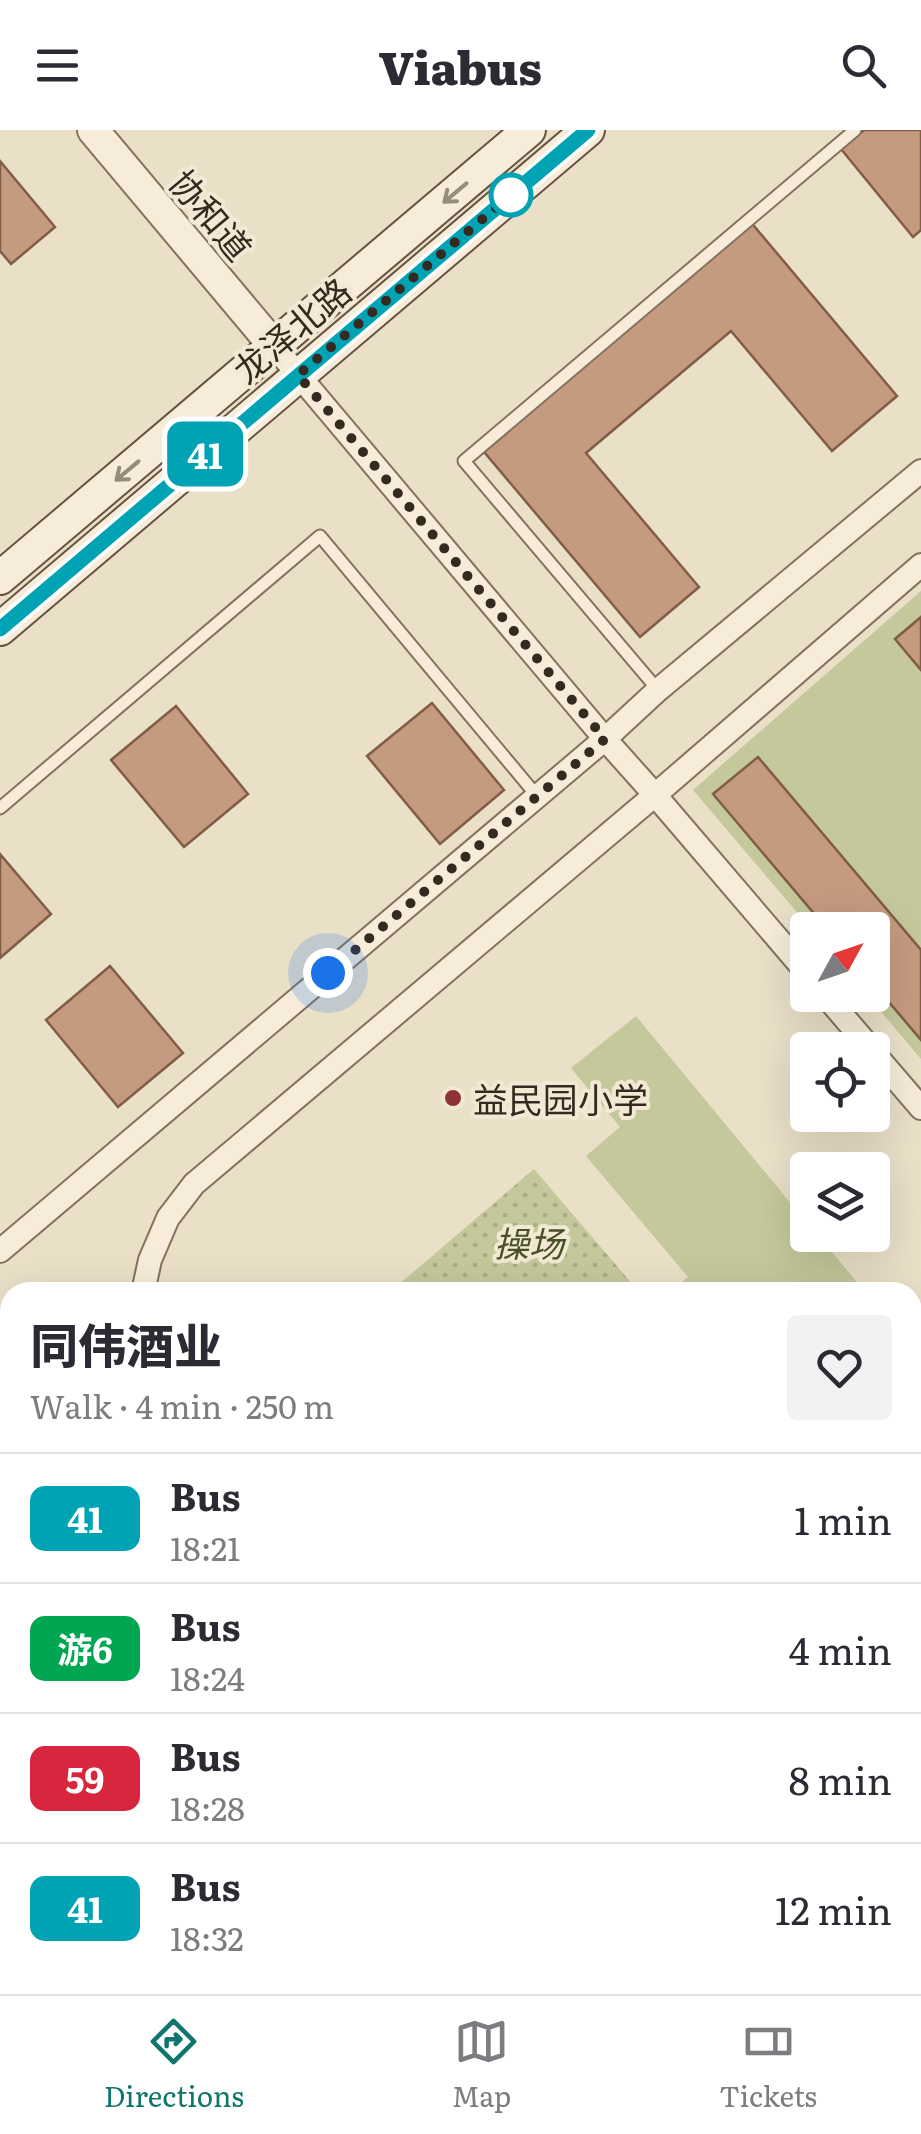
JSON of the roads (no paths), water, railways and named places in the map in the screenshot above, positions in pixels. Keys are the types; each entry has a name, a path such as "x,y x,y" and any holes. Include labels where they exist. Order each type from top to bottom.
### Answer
{"main road":[{"name":"龙泽北路","path":"0,578 530,130"},
{"name":"龙泽北路","path":"0,628 588,130"}],"street":[{"name":"协和道","path":"93,130 274,346"},
{"path":"274,346 790,953"},
{"path":"0,1251 921,471"},
{"path":"146,1282 150,1260 168,1218 194,1184 921,565"},
{"path":"840,1012 857,1032"},
{"path":"890,1071 921,1108"}],"lane":[{"path":"658,690 464,461 855,130"},
{"path":"0,808 320,536 538,796"}],"place":[{"name":"益民园小学","path":"453,1098"}],"park label":[{"name":"操场","path":"529,1242"}]}
